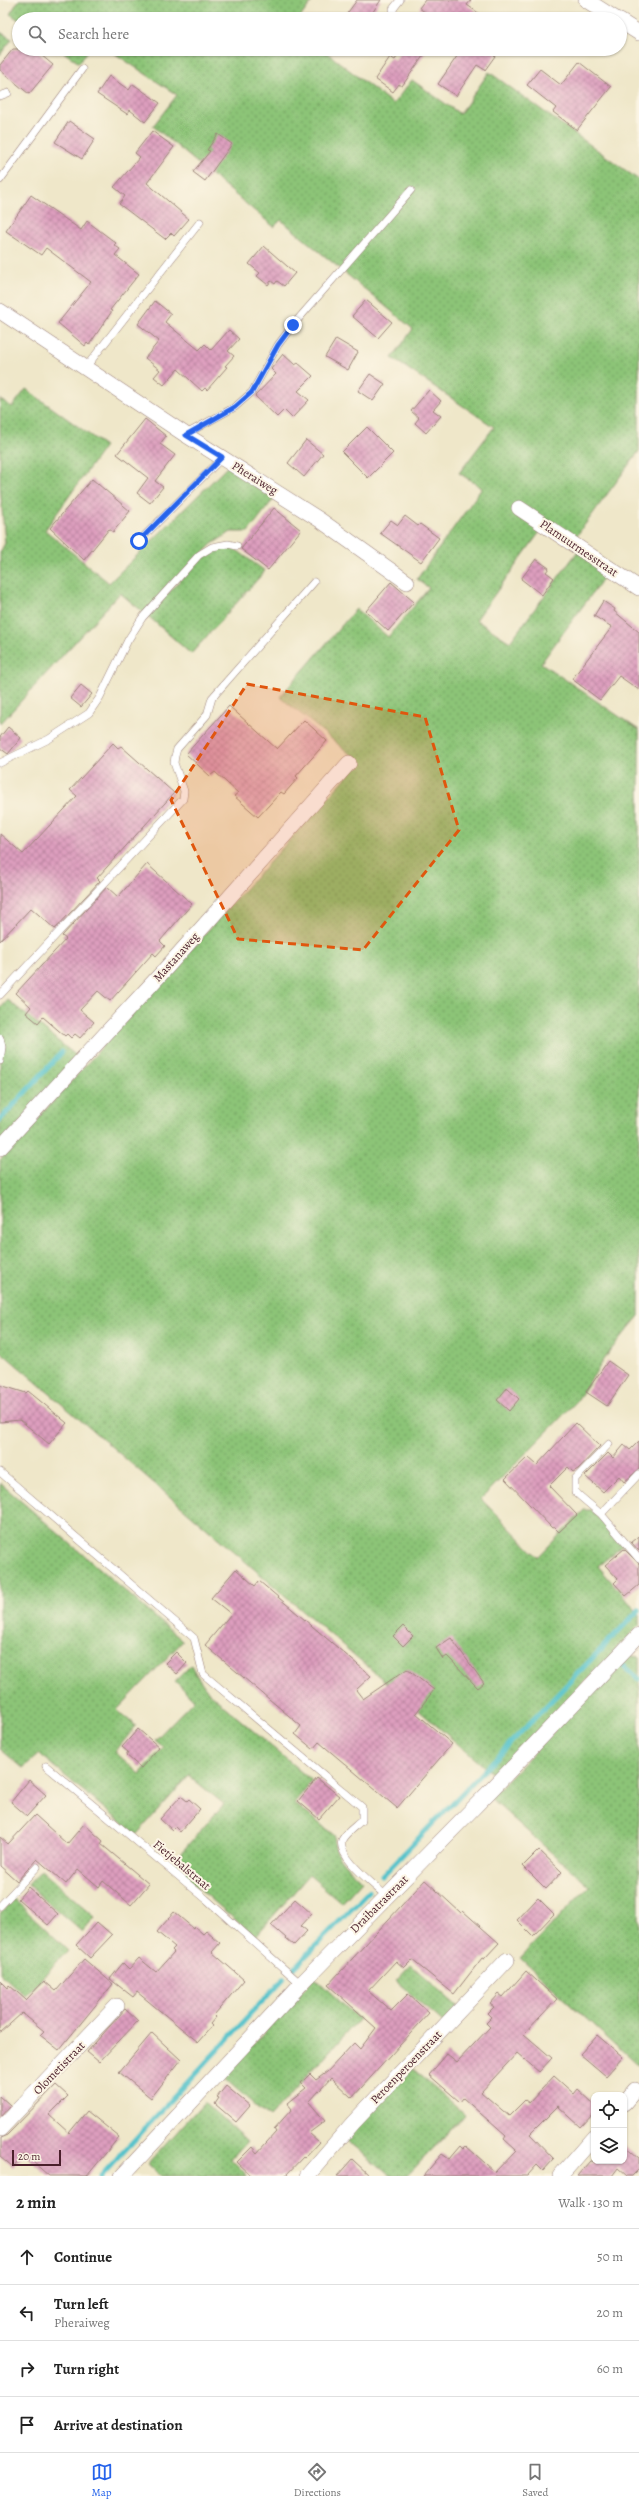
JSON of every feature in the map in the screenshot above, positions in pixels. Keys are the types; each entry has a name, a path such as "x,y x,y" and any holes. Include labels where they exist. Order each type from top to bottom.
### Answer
{"street":[{"path":"586,0 605,12"},
{"path":"627,25 639,33"},
{"name":"Pheraiweg","path":"0,311 186,435 320,520 407,582"},
{"name":"Plamuurmesstraat","path":"519,508 636,581"},
{"name":"Mastanaweg","path":"0,1148 160,975 349,763"},
{"name":"Draibatrastraat","path":"122,2176 301,1984 637,1642"},
{"name":"Peroenperoenstraat","path":"307,2176 353,2123 507,1960"},
{"name":"Olometistraat","path":"0,2129 117,2006"},
{"path":"627,2099 635,2090"},
{"path":"560,2176 591,2140"}],"lane":[{"path":"393,12 393,9 400,0"},
{"path":"0,180 82,69"},
{"path":"0,96 8,93"},
{"path":"186,435 235,407 252,392 278,345 293,325 411,190"},
{"path":"86,367 200,222"},
{"path":"139,541 222,457"},
{"path":"0,763 49,739 89,713 100,697 128,640 142,618 199,555 212,547 228,544 237,546"},
{"path":"0,996 183,799 184,791 174,763 177,749 207,715 212,698 314,582"},
{"path":"0,1038 2,1047 0,1061"},
{"path":"609,1444 576,1479 574,1486 575,1492 601,1514 639,1559"},
{"path":"0,1472 194,1638 203,1674 362,1807 362,1820 347,1833 342,1840 341,1847 351,1863 387,1897"},
{"path":"601,1514 639,1474"},
{"name":"Fietjebalstraat","path":"46,1766 206,1899 301,1984"},
{"path":"0,1906 37,1867"}],"highlighted area":[{"path":"247,684 425,717 459,830 363,950 238,939 171,800"}],"green space":[{"path":"19,0 313,0 304,12 12,12 12,15 10,14"},
{"path":"0,32 12,39 0,55"},
{"path":"69,56 84,56 79,63"},
{"path":"118,56 331,56 393,104 412,80 460,114 489,72 639,180 639,451 575,538 542,529 476,620 510,642 578,551 608,572 541,663 639,730 639,1316 610,1351 576,1402 481,1499 538,1557 584,1510 591,1510 624,1545 598,1566 639,1614 639,1626 494,1775 0,1351 0,1160 360,762 280,697 356,609 388,637 429,588 417,579 482,488 459,473 494,427 392,358 413,329 281,220 274,227 153,126 177,95"},
{"path":"26,389 105,446 45,530 109,583 228,466 276,496 248,532 231,532 212,544 144,613 120,593 0,724 0,553 5,543 0,486 0,399 12,407"},
{"path":"229,548 238,551 265,571 191,654 148,616 200,558 212,551"},
{"path":"8,1000 79,1058 0,1144 0,1009"},
{"path":"0,1483 183,1641 117,1710 136,1726 115,1752 140,1774 163,1747 155,1740 194,1700 175,1681 191,1665 210,1694 312,1781 294,1803 335,1836 334,1843 338,1856 362,1881 342,1903 309,1875 255,1937 171,1864 224,1804 189,1776 136,1835 39,1754 23,1768 0,1749"},
{"path":"627,1655 639,1657 639,2067 520,1958 589,1886 490,1798"},
{"path":"41,1870 95,1917 82,1932 28,1885"},
{"path":"14,1899 68,1950 25,1996 0,1973 0,1914"},
{"path":"411,1965 458,2007 443,2023 396,1981"},
{"path":"315,1978 359,2019 269,2118 223,2077"},
{"path":"411,2067 465,2115 407,2176 390,2176 345,2138"},
{"path":"204,2102 247,2141 231,2159 248,2176 161,2176 148,2164"}],"building":[{"path":"357,0 381,0 373,12 348,12"},
{"path":"425,0 471,0 467,5 477,12 425,12 419,8"},
{"path":"12,50 12,56 42,56 53,65 29,94 0,70 0,65"},
{"path":"398,56 423,56 402,86 399,84 393,92 375,79 390,57 395,60"},
{"path":"457,56 495,56 485,70 477,65 456,96 438,84"},
{"path":"579,62 611,87 577,130 553,112 556,108 527,85 540,69 561,85"},
{"path":"109,76 129,90 133,84 160,103 145,122 130,110 127,114 97,94"},
{"path":"69,121 95,139 82,159 55,142"},
{"path":"152,131 174,147 147,183 189,219 174,236 171,233 165,239 119,204 125,196 114,187 140,157 135,153"},
{"path":"218,134 232,144 205,181 193,172 210,151 207,150"},
{"path":"31,195 81,230 87,221 116,243 114,245 120,249 115,255 139,274 110,310 112,311 89,345 87,343 85,346 58,323 91,282 46,248 41,255 6,231"},
{"path":"264,246 295,273 284,286 277,281 275,284 271,281 268,285 257,276 260,273 249,264"},
{"path":"366,300 392,322 378,338 352,316"},
{"path":"155,301 171,314 165,322 199,350 205,344 211,350 229,330 239,339 228,351 234,356 225,366 227,367 207,390 205,388 202,391 178,369 164,385 154,377 160,370 145,358 159,341 138,324"},
{"path":"336,339 358,352 348,370 325,357"},
{"path":"283,354 295,365 298,363 313,376 298,391 309,400 292,418 284,410 277,417 255,396 276,374 271,369"},
{"path":"370,374 385,384 373,401 358,391"},
{"path":"429,390 441,401 433,410 441,416 426,433 415,423 419,418 411,411"},
{"path":"145,419 166,436 160,444 175,455 155,481 163,487 150,503 137,493 148,478 117,454"},
{"path":"367,427 393,453 368,478 342,452"},
{"path":"306,440 323,454 304,477 288,463"},
{"path":"92,479 130,511 113,532 109,529 84,560 50,528"},
{"path":"274,508 301,530 268,570 241,549"},
{"path":"405,516 418,526 420,524 439,538 421,562 380,533 391,520 398,525"},
{"path":"536,559 549,568 546,572 554,578 542,595 521,579"},
{"path":"391,582 414,602 388,631 366,611"},
{"path":"603,601 615,609 614,611 639,632 639,690 619,676 600,700 572,679 612,627 594,616"},
{"path":"81,685 92,694 81,707 70,698"},
{"path":"229,706 277,749 304,720 327,741 296,776 298,778 284,794 281,792 258,817 234,796 238,793 215,772 210,776 186,754"},
{"path":"8,727 21,738 8,754 0,748 0,737"},
{"path":"113,743 118,748 121,746 174,793 97,878 100,881 55,929 31,908 0,941 0,834 23,854 77,796 70,790"},
{"path":"147,864 192,904 160,941 165,946 156,956 153,953 110,1001 98,991 80,1010 94,1022 80,1038 75,1034 71,1038 67,1034 65,1036 43,1017 38,1023 26,1013 31,1007 16,993 66,939 62,936 107,887 118,897"},
{"path":"608,1361 628,1375 607,1406 586,1392"},
{"path":"0,1385 26,1393 28,1391 67,1423 49,1444 20,1420 0,1422"},
{"path":"507,1388 519,1399 509,1411 497,1400"},
{"path":"576,1423 600,1446 578,1469 573,1472 568,1467 549,1486 577,1515 559,1532 554,1527 552,1528 505,1479 528,1457 537,1465"},
{"path":"639,1441 639,1469 624,1482 619,1476 603,1492 585,1476 608,1453 613,1458 624,1445 630,1450"},
{"path":"639,1536 639,1551 631,1542"},
{"path":"624,1549 639,1564 639,1585 626,1596 614,1583 618,1579 605,1565"},
{"path":"236,1569 255,1586 259,1581 371,1676 356,1690 363,1699 407,1669 434,1690 416,1713 452,1744 397,1808 319,1742 313,1749 295,1734 301,1726 205,1645 231,1614 211,1598"},
{"path":"403,1626 413,1636 403,1646 393,1636"},
{"path":"451,1638 484,1683 478,1688 447,1656 443,1659 436,1648"},
{"path":"176,1652 187,1663 177,1674 165,1663"},
{"path":"138,1729 159,1747 141,1768 126,1755 128,1752 122,1747"},
{"path":"317,1778 339,1796 319,1819 298,1801"},
{"path":"29,1780 46,1795 27,1816 11,1802"},
{"path":"181,1796 187,1801 189,1799 200,1809 180,1832 175,1827 172,1830 160,1819"},
{"path":"35,1815 67,1844 84,1824 103,1841 101,1844 149,1884 131,1905 103,1881 99,1887 78,1869 66,1884 37,1859 17,1881 0,1866 0,1837 8,1844"},
{"path":"539,1850 562,1872 546,1889 523,1866"},
{"path":"425,1880 461,1913 463,1911 499,1943 484,1959 482,1958 454,1994 412,1960 404,1968 396,1961 368,1991 391,2011 408,1994 429,2013 352,2098 331,2078 309,2102 325,2121 309,2133 319,2142 285,2176 252,2176 237,2162 252,2147 257,2153 276,2132 274,2129 292,2109 287,2103 306,2088 301,2083 310,2074 316,2080 327,2072 354,2043 360,2049 376,2028 328,1985"},
{"path":"28,1887 58,1914 48,1925 18,1899"},
{"path":"538,1898 554,1914 533,1936 517,1920"},
{"path":"295,1899 312,1914 301,1926 307,1931 294,1945 271,1925"},
{"path":"174,1912 193,1928 194,1926 203,1934 206,1931 220,1943 212,1952 244,1980 214,2015 216,2017 210,2024 212,2026 198,2042 137,1992 133,1997 110,1979 123,1963 129,1969 139,1958 156,1972 174,1952 172,1950 175,1947 157,1932"},
{"path":"97,1922 112,1935 90,1958 76,1945"},
{"path":"84,1959 113,1984 59,2050 40,2035 44,2031 22,2013 0,2033 0,1981 7,1988 9,1985 26,2000 44,1981 56,1991"},
{"path":"526,1971 557,1999 524,2034 552,2058 539,2072 517,2053 481,2092 509,2116 525,2100 529,2103 554,2076 574,2094 578,2089 591,2101 591,2116 581,2127 558,2106 530,2134 554,2159 543,2171 537,2165 527,2176 423,2176 442,2154 449,2159 461,2145 464,2148 466,2146 495,2172 516,2150 504,2139 506,2136 463,2098 460,2102 429,2075 447,2054 457,2062 490,2027 486,2023 492,2017 488,2013 494,2007 490,2004 499,1994 503,1997"},
{"path":"125,2009 138,2021 99,2062 87,2052"},
{"path":"152,2033 181,2060 151,2098 119,2072"},
{"path":"597,2035 623,2057 606,2076 580,2054"},
{"path":"56,2085 68,2096 49,2115 69,2133 87,2111 119,2137 87,2176 49,2176 24,2154 13,2167 0,2156 0,2138 7,2135"},
{"path":"226,2086 250,2106 236,2122 215,2104 219,2098 217,2097"},
{"path":"0,2096 10,2105 0,2116"},
{"path":"627,2148 639,2158 639,2169 632,2176 627,2176 618,2168 612,2176 577,2176 590,2161 591,2164 627,2164"},
{"path":"352,2159 370,2176 337,2176"}],"waterway":[{"path":"0,1120 62,1052"},
{"path":"382,1876 639,1610"},
{"path":"624,1666 639,1679"},
{"path":"294,1968 369,1891"},
{"path":"101,2176 284,1978"}],"route":[{"path":"139,541 222,457 186,435 235,407 252,392 278,345 293,325"}]}
